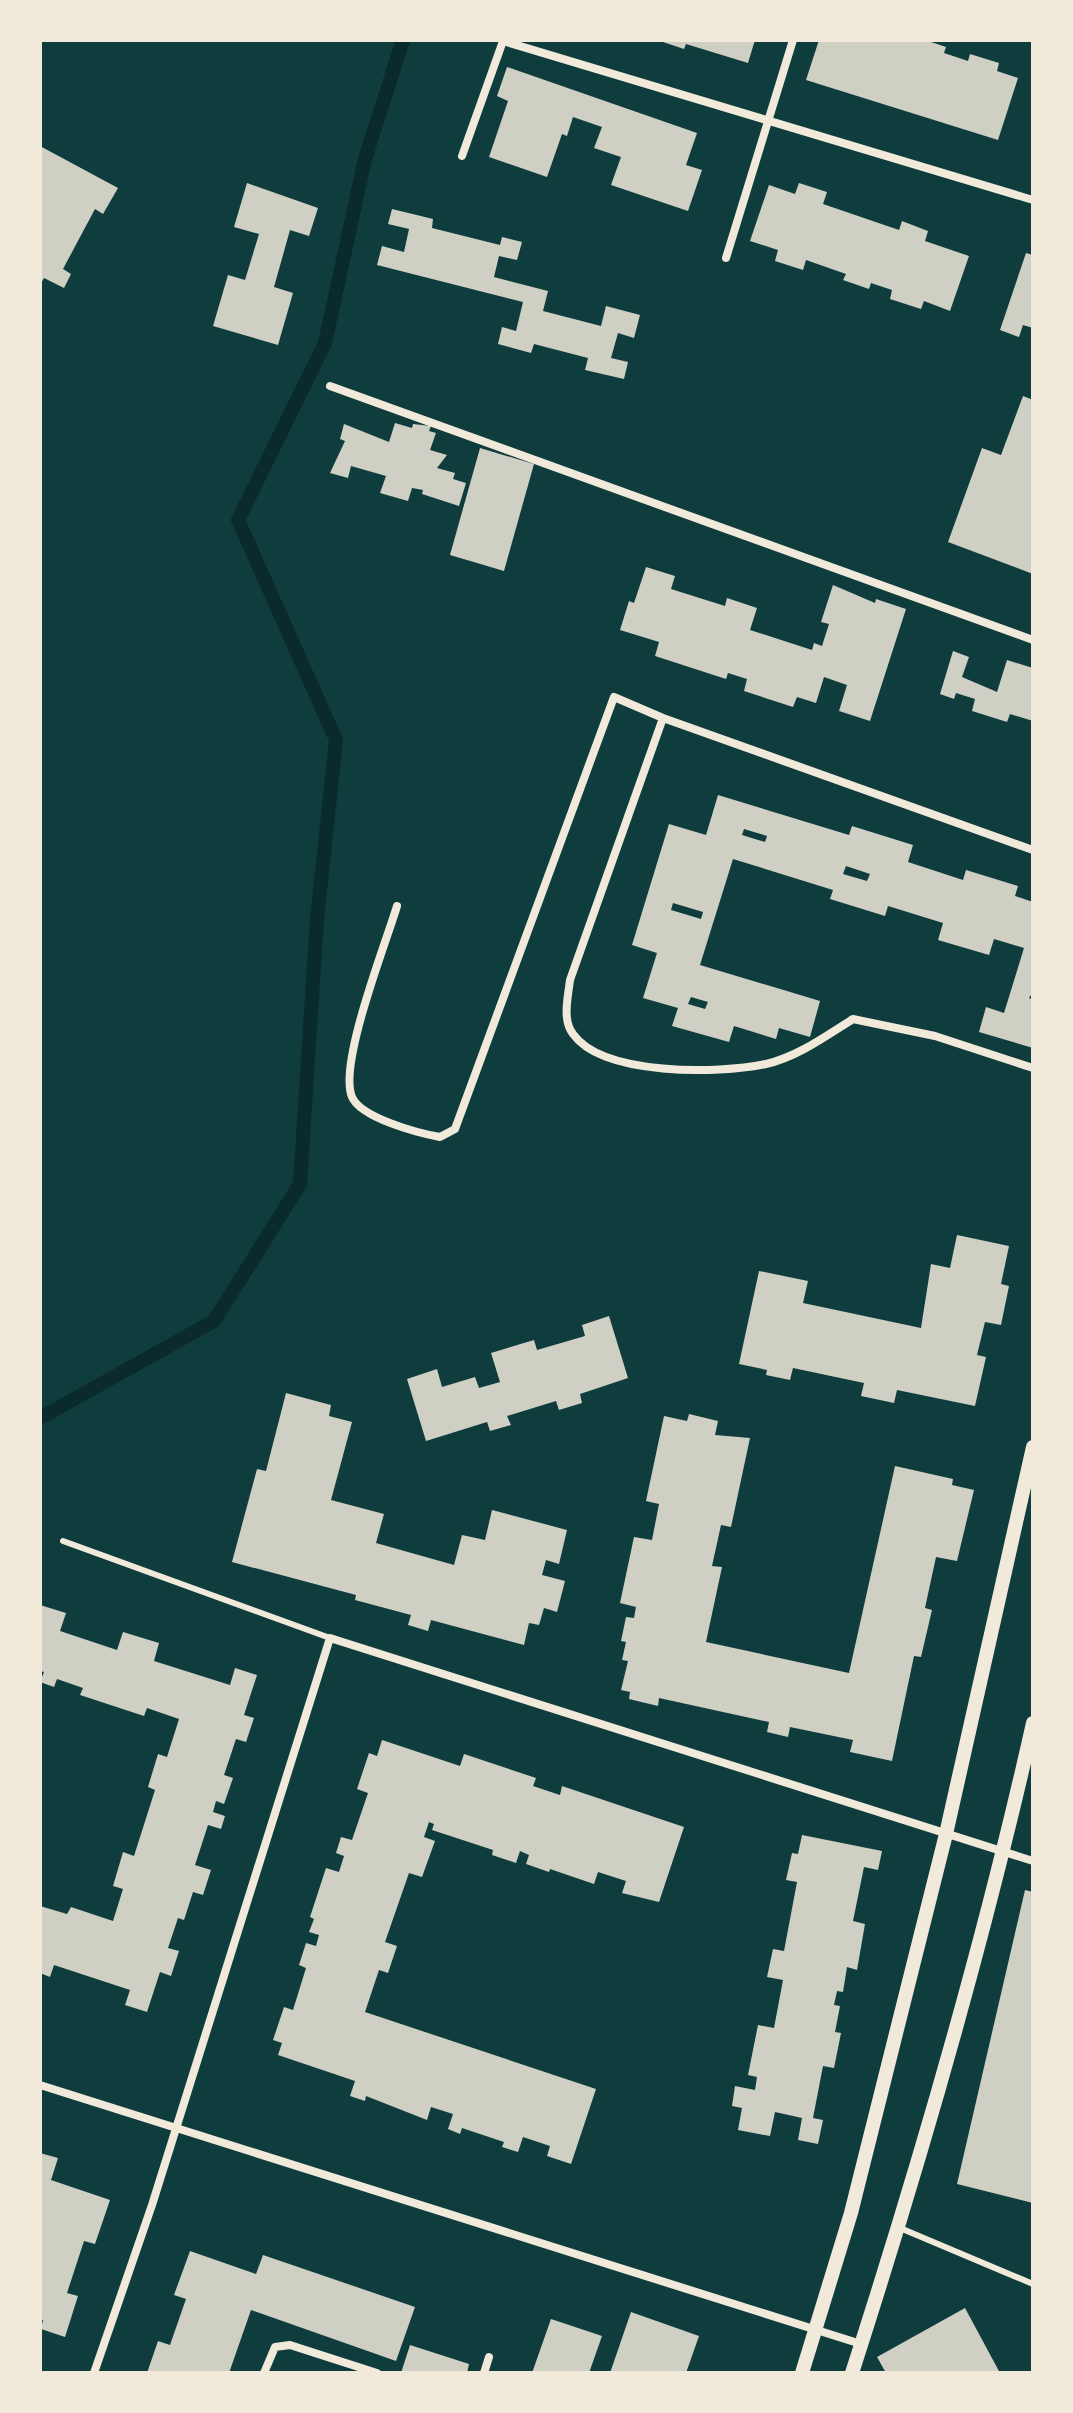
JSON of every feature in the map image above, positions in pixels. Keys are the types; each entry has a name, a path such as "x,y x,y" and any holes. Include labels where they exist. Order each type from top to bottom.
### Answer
{"street":[{"path":"726,258 793,40"},
{"path":"462,156 503,41 767,123 1033,200"},
{"path":"330,386 1033,640"},
{"path":"397,906 352,1051 351,1096 364,1112 440,1137 455,1129 614,697 663,718 1033,850"},
{"path":"663,718 570,980 566,1010 571,1032 591,1052 626,1066 689,1069 766,1064 808,1048 853,1019 935,1036 1033,1068"},
{"path":"802,2373 851,2213 946,1834 1033,1447"},
{"path":"94,2373 330,1638 1033,1861"},
{"path":"852,2373 899,2228 1004,1854 1033,1723"},
{"path":"40,2085 861,2344"},
{"path":"264,2373 275,2347 290,2345 377,2373"},
{"path":"484,2373 489,2357"}],"lane":[{"path":"63,1541 330,1638"},
{"path":"899,2228 1033,2284"}],"building":[{"path":"657,40 755,40 748,63 686,44 684,49"},
{"path":"819,40 925,40 946,47 944,53 968,61 970,54 999,63 997,71 1018,78 998,140 806,80"},
{"path":"507,67 697,133 686,165 702,170 688,211 611,185 621,157 594,148 602,127 573,117 567,136 562,134 547,177 489,157 508,101 497,96"},
{"path":"40,146 118,188 103,214 95,209 63,269 71,274 64,288 44,278 40,285"},
{"path":"247,183 318,208 309,236 290,230 274,287 293,293 278,345 213,326 228,275 245,280 259,234 234,227"},
{"path":"799,183 827,192 823,204 899,230 902,221 928,231 925,241 969,256 950,311 924,301 921,309 890,299 892,290 871,283 869,289 843,280 846,274 806,260 803,270 775,261 778,250 750,241 769,185 795,194"},
{"path":"392,209 433,219 432,228 500,245 502,237 522,242 517,260 499,256 494,277 548,291 543,311 601,326 606,306 640,315 634,338 618,333 611,358 628,362 624,379 585,370 588,358 534,344 531,353 498,344 502,327 516,331 523,302 377,265 382,246 404,252 409,229 388,224"},
{"path":"1026,253 1033,255 1033,328 1023,325 1019,337 1000,330"},
{"path":"1023,396 1033,400 1033,574 948,542 982,448 1001,455"},
{"path":"395,423 412,428 413,424 431,426 429,431 436,433 430,450 447,455 437,468 455,473 453,479 466,483 459,506 412,488 408,501 380,493 386,476 351,466 348,478 330,473 345,441 340,439 344,424 389,442"},
{"path":"480,448 534,464 504,571 450,555"},
{"path":"646,567 675,576 671,589 725,606 727,598 757,608 750,630 812,650 814,643 822,646 829,624 821,622 833,585 875,603 876,599 906,609 870,721 839,711 847,685 824,677 816,703 797,697 793,707 744,691 747,679 728,673 726,679 655,656 659,642 620,630 629,601 634,603"},
{"path":"953,651 969,657 962,677 997,692 1007,660 1033,668 1033,721 1010,714 1007,722 972,711 975,699 956,693 954,699 940,694"},
{"path":"718,795 849,835 852,826 913,845 908,862 963,880 966,870 1018,886 1015,896 1033,902 1033,992 1029,998 1033,1000 1033,1048 979,1032 986,1007 1004,1013 1024,948 994,939 989,955 938,940 943,923 888,906 885,916 830,899 833,890 733,859 700,965 820,1001 810,1037 779,1028 776,1039 734,1026 729,1042 672,1026 678,1008 643,998 657,953 632,945 669,824 706,835","holes":["744,829 767,836 765,842 742,835","846,866 870,874 867,881 843,874","673,903 703,912 701,919 671,910","691,997 708,1002 705,1009 688,1004"]},
{"path":"957,1235 1009,1246 1001,1284 1009,1286 1001,1325 985,1322 977,1355 986,1357 975,1406 897,1390 894,1403 861,1396 864,1383 793,1368 790,1380 766,1375 767,1370 739,1364 759,1271 808,1281 803,1303 921,1328 931,1264 950,1268"},
{"path":"609,1316 628,1378 580,1394 582,1403 559,1410 556,1401 507,1416 511,1425 490,1431 487,1422 426,1441 407,1379 437,1369 442,1387 475,1377 479,1388 500,1382 491,1353 534,1340 537,1350 585,1336 582,1325"},
{"path":"286,1393 331,1405 329,1416 352,1422 331,1500 384,1514 376,1543 454,1565 462,1535 485,1540 492,1510 567,1530 559,1564 546,1560 542,1575 565,1581 557,1612 544,1608 539,1625 529,1623 524,1645 431,1620 428,1631 408,1625 411,1615 355,1600 356,1595 232,1562 257,1469 266,1471"},
{"path":"689,1414 718,1421 715,1435 750,1438 731,1527 721,1525 712,1566 722,1567 706,1642 849,1673 895,1466 953,1479 952,1485 974,1490 957,1561 936,1557 925,1608 932,1610 921,1657 914,1656 892,1761 850,1752 853,1740 790,1727 788,1737 767,1732 769,1722 659,1698 658,1706 629,1699 630,1692 621,1690 628,1661 622,1660 626,1642 621,1641 626,1617 634,1618 636,1607 620,1603 634,1537 652,1540 659,1504 646,1501 664,1416 687,1421"},
{"path":"40,1605 66,1613 60,1631 117,1650 123,1632 159,1643 154,1661 230,1685 235,1668 257,1675 244,1715 254,1718 246,1742 236,1739 224,1775 233,1778 224,1804 216,1801 213,1812 225,1816 221,1829 208,1825 195,1865 211,1870 203,1895 193,1892 184,1920 178,1918 168,1948 179,1951 171,1976 160,1972 147,2012 125,2005 130,1990 54,1965 50,1977 40,1973 40,1906 67,1914 71,1907 113,1921 123,1889 113,1886 123,1852 134,1856 155,1790 148,1787 158,1754 167,1757 179,1719 147,1708 144,1716 80,1695 83,1688 57,1679 54,1687 40,1682 44,1672 40,1671"},
{"path":"382,1740 460,1766 464,1754 536,1778 533,1786 560,1795 562,1786 684,1827 659,1902 622,1893 626,1881 598,1872 594,1884 526,1864 529,1855 520,1851 516,1863 492,1855 493,1850 432,1830 434,1824 429,1822 424,1837 435,1841 422,1877 409,1873 385,1942 397,1946 388,1973 379,1970 365,2012 596,2089 571,2164 547,2156 550,2146 523,2137 518,2152 502,2147 504,2142 462,2128 460,2134 448,2129 453,2114 431,2107 427,2120 366,2096 365,2101 350,2096 355,2081 278,2055 282,2043 273,2040 284,2007 293,2010 306,1968 299,1965 306,1943 316,1946 319,1935 309,1932 314,1919 310,1917 326,1868 339,1872 344,1856 336,1853 341,1837 352,1840 368,1793 357,1789 369,1753 377,1756"},
{"path":"802,1835 882,1851 878,1870 864,1867 853,1921 865,1924 857,1970 847,1967 843,1992 837,1991 834,2005 840,2006 835,2032 841,2033 834,2068 823,2066 813,2118 823,2120 818,2144 798,2140 802,2118 775,2112 770,2136 738,2130 742,2108 732,2106 735,2086 755,2090 757,2077 748,2075 758,2025 774,2028 783,1980 767,1977 773,1949 784,1951 797,1882 786,1880 792,1853 798,1854"},
{"path":"1025,1890 1033,1892 1033,2203 957,2184"},
{"path":"40,2153 58,2158 51,2180 110,2200 95,2244 84,2241 67,2293 78,2296 65,2337 41,2329"},
{"path":"190,2251 256,2274 263,2255 415,2307 396,2361 251,2310 229,2373 147,2373 158,2341 170,2345 186,2299 174,2295"},
{"path":"965,2308 1000,2373 886,2373 877,2357"},
{"path":"631,2312 699,2336 686,2373 610,2373"},
{"path":"551,2319 602,2336 589,2373 532,2373"},
{"path":"410,2345 469,2364 467,2373 401,2373"}],"waterway":[{"path":"40,1418 214,1321 300,1184 317,919 336,740 238,520 325,343 365,159 403,40"}]}
